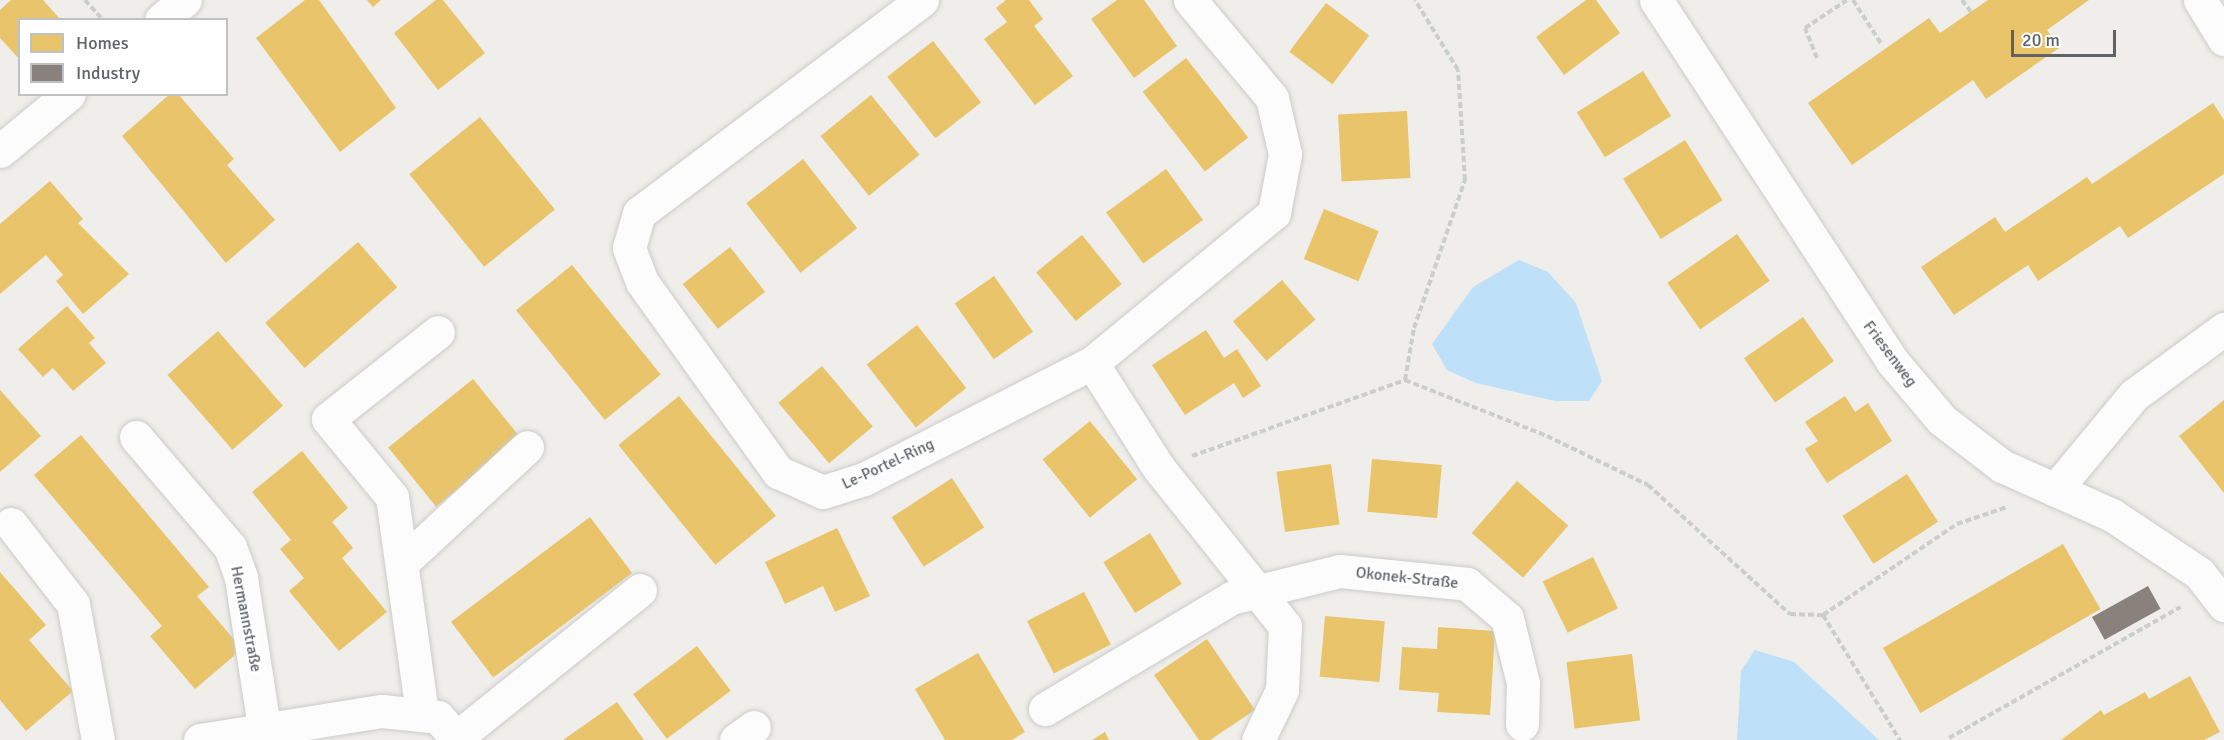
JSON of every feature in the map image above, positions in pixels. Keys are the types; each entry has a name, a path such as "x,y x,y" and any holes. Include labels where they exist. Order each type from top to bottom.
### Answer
{"street":[{"path":"163,18 185,0"},
{"name":"Le-Portel-Ring","path":"922,0 639,213 629,248 642,282 778,472 823,492 864,479 1092,363 1274,213 1285,154 1272,98 1190,0"},
{"name":"Friesenweg","path":"1656,0 1892,361 1942,420 2002,466 2112,515 2199,573 2218,597"},
{"path":"2200,0 2224,39"},
{"path":"0,151 67,96"},
{"path":"2055,490 2134,395 2224,329"},
{"path":"422,712 403,562 392,497 328,419 438,332"},
{"path":"1092,363 1158,467 1263,594 1285,626 1282,690 1258,740"},
{"name":"Hermannstraße","path":"136,437 230,547 241,578 265,734"},
{"path":"403,562 526,447"},
{"path":"11,524 73,604 98,740"},
{"name":"Okonek-Straße","path":"1045,709 1231,598 1263,594 1340,571 1467,584 1507,618 1523,683 1522,724"},
{"path":"200,740 265,734 382,711 422,712 438,717 457,739 640,590"}],"path":[{"path":"85,0 101,18"},
{"path":"1405,380 1413,328 1465,180 1458,70 1415,0"},
{"path":"1816,58 1805,28 1847,0"},
{"path":"1853,0 1882,45"},
{"path":"1962,0 1971,12"},
{"path":"1158,467 1294,424 1405,380 1547,436 1648,485 1790,614 1823,615 1957,524 2055,490"},
{"path":"1949,738 2218,597"},
{"path":"1823,615 1900,740"}],"water":[{"path":"1519,260 1548,272 1576,303 1602,381 1589,401 1555,401 1476,383 1447,370 1432,344 1473,287"},
{"path":"1755,650 1794,662 1879,740 1737,740 1741,671"}],"building: Homes":[{"path":"11,0 43,0 59,18 18,18 18,58 0,38 0,10"},
{"path":"305,0 319,0 396,108 340,152 256,38"},
{"path":"367,0 381,0 373,7"},
{"path":"436,0 443,0 485,53 438,90 394,33"},
{"path":"1006,0 1029,0 1043,19 1034,26 1073,76 1035,105 984,39 1007,22 996,8"},
{"path":"1117,0 1144,0 1177,46 1134,78 1091,19"},
{"path":"1586,0 1596,0 1620,33 1564,75 1536,37"},
{"path":"1988,0 2089,0 2047,30 2059,48 1986,99 1973,80 1852,165 1808,103 1929,18 1940,33"},
{"path":"1326,3 1369,35 1332,84 1289,52"},
{"path":"933,41 981,102 935,138 887,77"},
{"path":"1186,58 1248,138 1205,171 1143,92"},
{"path":"1643,71 1671,116 1605,157 1577,112"},
{"path":"871,95 919,155 869,196 820,136"},
{"path":"168,96 180,96 234,159 227,165 275,220 226,263 122,136"},
{"path":"2213,103 2224,120 2224,174 2128,238 2120,226 2038,281 2028,265 1954,315 1921,267 1995,217 2005,232 2087,177 2092,184"},
{"path":"1407,111 1411,178 1342,182 1338,115"},
{"path":"480,117 555,209 484,267 409,174"},
{"path":"1685,140 1723,200 1661,239 1623,179"},
{"path":"803,159 857,228 800,273 746,203"},
{"path":"1166,169 1203,220 1143,263 1106,212"},
{"path":"50,181 83,219 78,223 129,274 83,314 56,281 63,275 46,255 0,294 0,224"},
{"path":"1324,209 1379,231 1358,281 1304,259"},
{"path":"1737,234 1770,281 1700,329 1667,283"},
{"path":"1082,235 1122,284 1076,321 1036,272"},
{"path":"358,242 397,287 305,368 265,323"},
{"path":"730,247 765,292 718,329 683,284"},
{"path":"572,265 661,375 605,420 516,310"},
{"path":"994,276 1033,332 994,359 955,304"},
{"path":"1282,280 1315,320 1266,361 1233,321"},
{"path":"67,306 95,338 89,343 106,363 73,391 53,368 43,377 18,349"},
{"path":"1803,317 1834,361 1775,403 1744,358"},
{"path":"917,325 966,388 916,427 867,364"},
{"path":"1206,330 1224,358 1237,349 1261,386 1243,398 1234,383 1185,415 1152,365"},
{"path":"218,331 283,406 232,450 167,375"},
{"path":"822,366 873,427 829,463 778,403"},
{"path":"473,379 521,438 436,507 388,448"},
{"path":"0,390 41,436 0,472"},
{"path":"679,396 776,516 715,565 618,445"},
{"path":"1845,396 1855,412 1868,403 1892,441 1827,483 1805,449 1818,441 1805,422"},
{"path":"2224,400 2224,493 2179,436"},
{"path":"1090,421 1137,479 1090,518 1043,459"},
{"path":"81,435 209,587 197,596 242,649 195,689 150,636 162,626 34,475"},
{"path":"302,451 348,508 332,522 353,548 342,558 387,612 339,651 289,591 304,578 280,549 291,540 252,492"},
{"path":"1372,459 1442,465 1437,518 1367,512"},
{"path":"1331,464 1339,524 1285,532 1277,472"},
{"path":"1907,474 1938,522 1873,564 1842,516"},
{"path":"952,478 984,527 924,567 892,517"},
{"path":"1517,481 1568,526 1523,578 1472,533"},
{"path":"590,517 632,573 493,678 451,622"},
{"path":"837,528 870,596 835,612 823,586 785,604 765,562"},
{"path":"1150,533 1182,584 1135,613 1103,562"},
{"path":"2063,544 2100,609 1920,713 1883,648"},
{"path":"1593,557 1618,608 1568,633 1543,582"},
{"path":"0,572 46,625 29,640 73,691 26,731 0,700"},
{"path":"1084,592 1111,645 1054,674 1027,621"},
{"path":"1325,616 1385,621 1379,682 1320,677"},
{"path":"1438,627 1495,631 1490,715 1437,712 1439,693 1399,690 1402,647 1437,649"},
{"path":"1207,639 1255,710 1210,740 1199,740 1154,675"},
{"path":"697,646 731,691 667,739 633,694"},
{"path":"978,653 1025,732 1012,740 945,740 915,689"},
{"path":"1632,654 1640,721 1575,729 1566,662"},
{"path":"2190,676 2220,732 2204,740 2061,740 2101,710 2104,715 2145,692 2149,699"},
{"path":"617,702 644,740 563,740"},
{"path":"1105,732 1109,740 1092,740"}],"building: Industry":[{"path":"2148,586 2161,609 2105,640 2092,617"}]}
